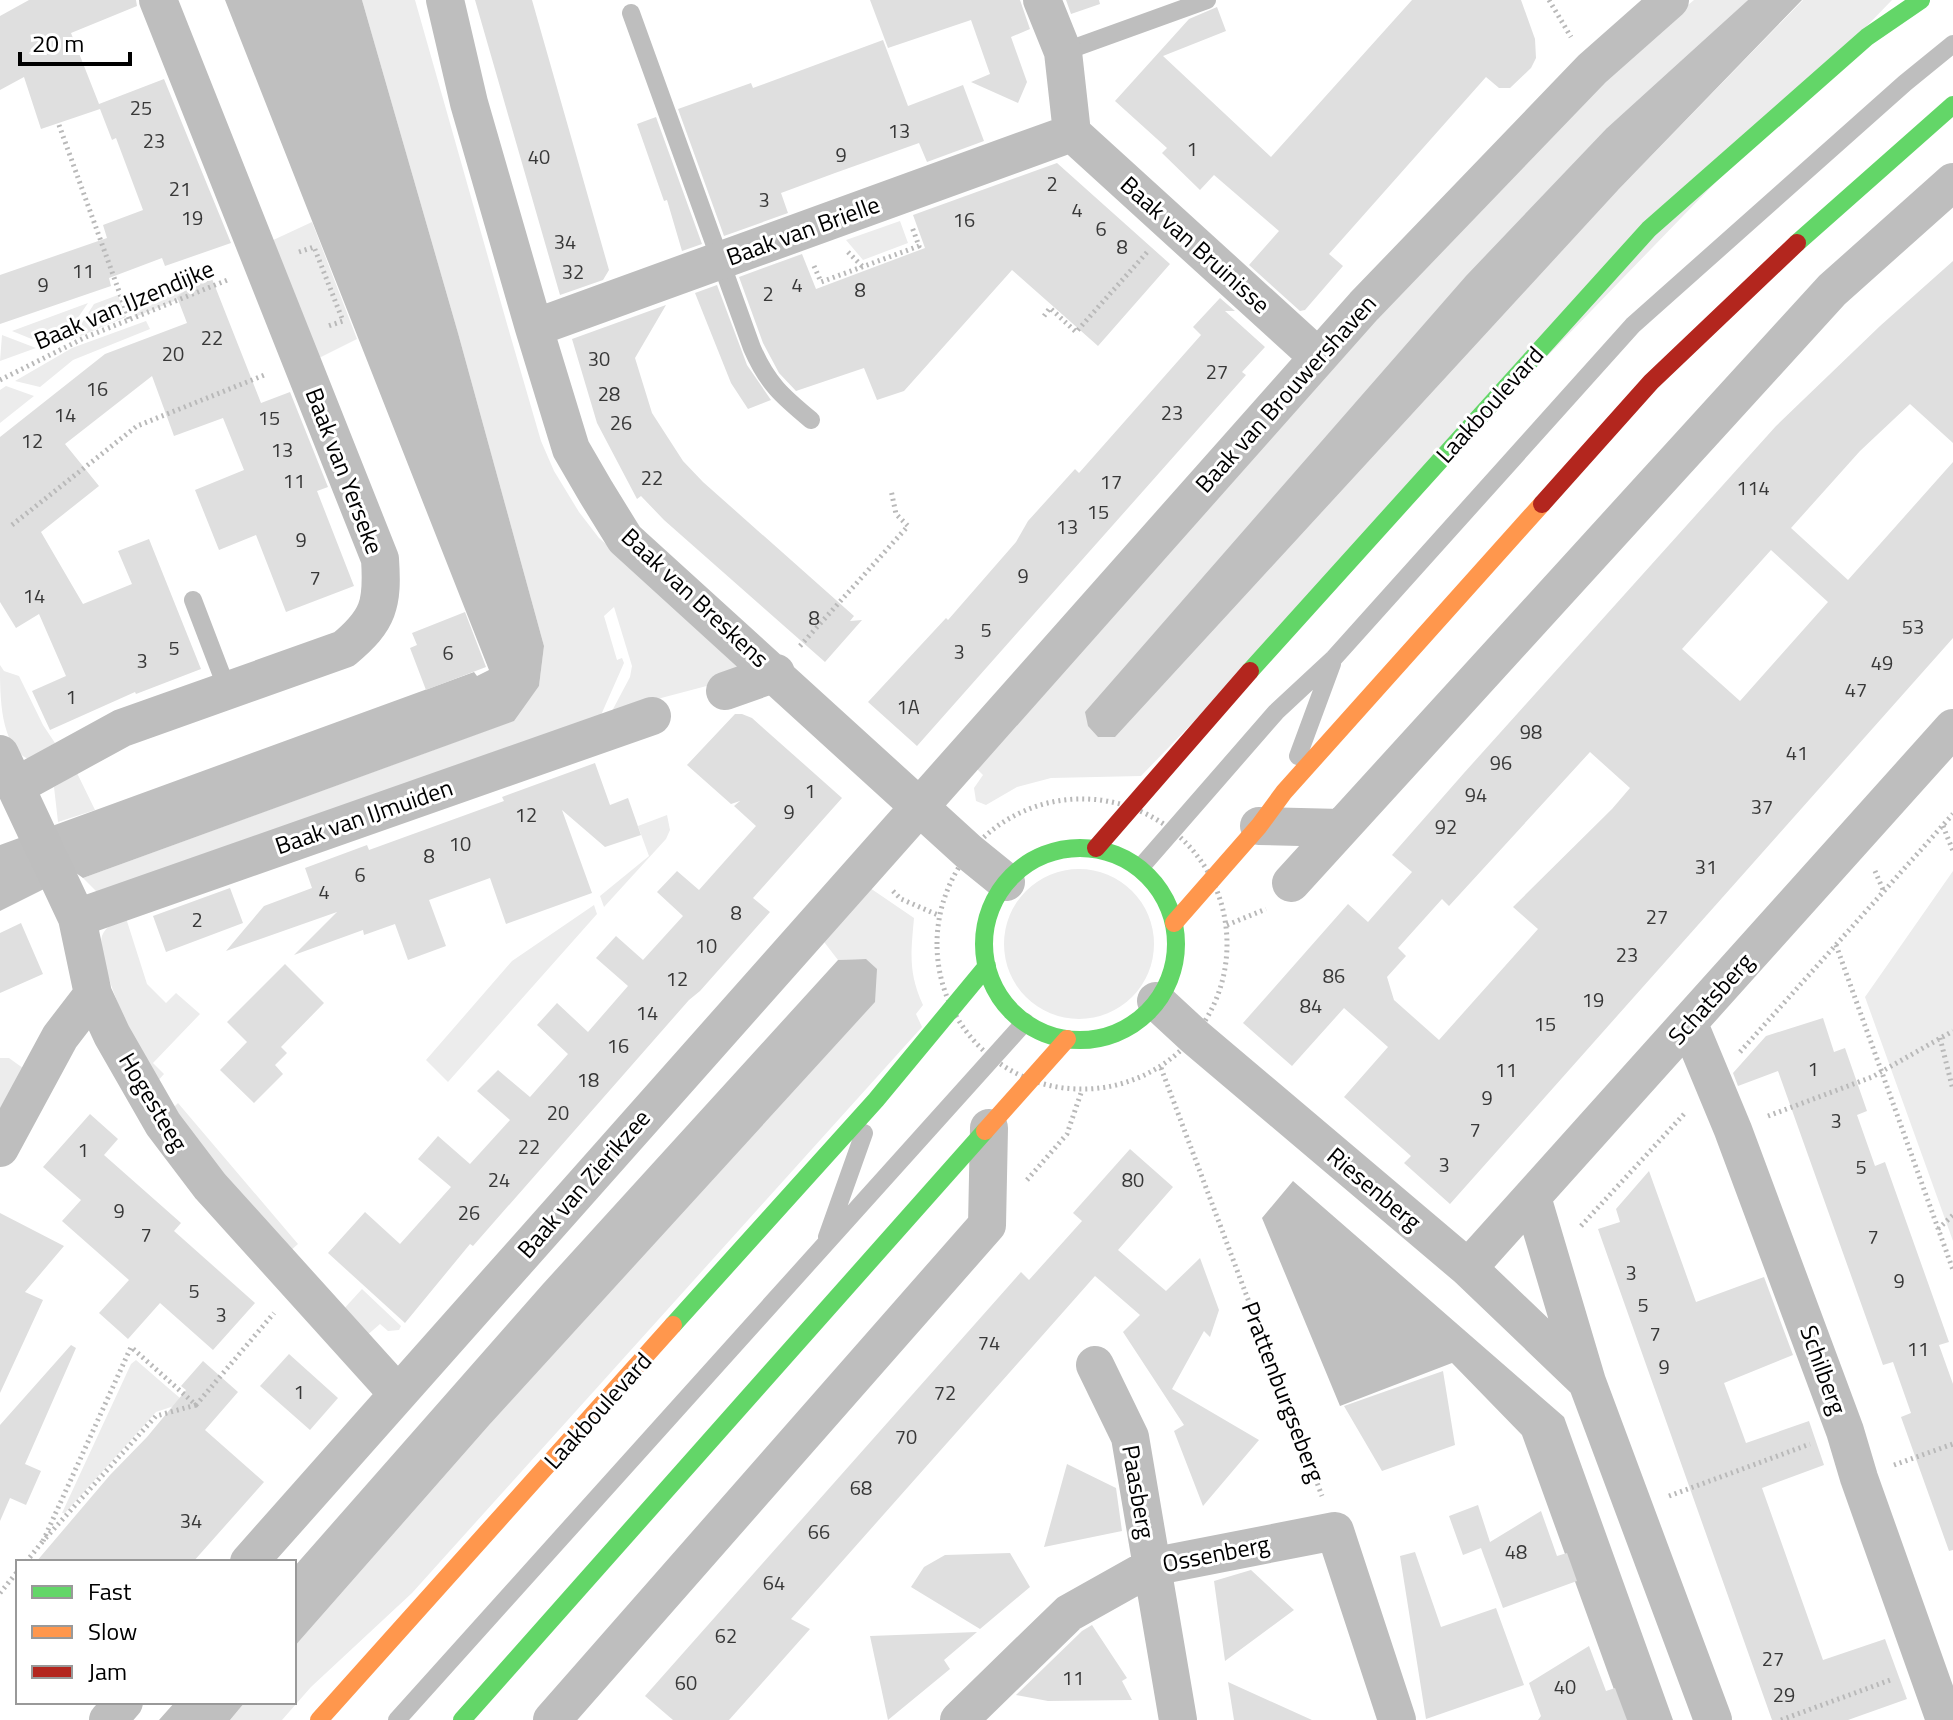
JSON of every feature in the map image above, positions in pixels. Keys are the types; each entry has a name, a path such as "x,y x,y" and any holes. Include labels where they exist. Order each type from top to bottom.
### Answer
{"main road":[{"name":"Laakboulevard","path":"1096,848 1142,791 1281,635 1649,229 1867,37 1921,0"},
{"path":"1174,923 1259,826 1284,792 1651,382 1783,255 1953,105"},
{"path":"1096,848 1140,868 1167,902 1174,923 1174,964 1167,984 1156,1001 1139,1020 1117,1032 1092,1039 1067,1039 1045,1033 1025,1022 1001,997 987,966 984,937 991,907 1006,882 1032,861 1063,849 1096,848"},
{"name":"Laakboulevard","path":"319,1720 876,1100 987,966"},
{"path":"462,1720 1067,1039"}],"street":[{"name":"Baak van Yerseke","path":"8,770 344,649 365,632 378,608 382,585 380,559 158,0"},
{"name":"Baak van Breskens","path":"445,0 469,103 571,449 625,539 1006,882"},
{"path":"1042,0 1063,52 1072,133"},
{"name":"Baak van Brouwershaven","path":"919,806 1375,294 1592,69 1670,0"},
{"name":"Baak van Brielle","path":"534,328 1072,133"},
{"name":"Baak van Bruinisse","path":"1072,133 1318,357"},
{"path":"1291,883 1832,290 1953,182"},
{"path":"725,691 776,673"},
{"name":"Baak van IJmuiden","path":"69,902 652,716"},
{"name":"Schatsberg","path":"1468,1268 1953,728"},
{"name":"Hogesteeg","path":"8,770 69,902 93,994 142,1088 186,1156 398,1394"},
{"name":"Baak van Zierikzee","path":"251,1560 919,806"},
{"path":"1259,826 1341,828"},
{"path":"0,1148 60,1037 93,994"},
{"name":"Riesenberg","path":"1156,1001 1468,1268 1587,1382"},
{"name":"Schilberg","path":"1689,1024 1733,1130 1845,1431 1945,1720"},
{"path":"552,1720 987,1225 989,1128"},
{"name":"Riesenberg","path":"1532,1197 1587,1382 1713,1720"},
{"name":"Paasberg","path":"1095,1365 1130,1437 1178,1720"},
{"path":"1335,1531 1397,1720"},
{"name":"Ossenberg","path":"959,1720 1069,1613 1151,1567 1335,1531"},
{"path":"108,1720 122,1704"}],"lane":[{"path":"1063,52 1207,0"},
{"path":"631,13 763,374 811,420"},
{"path":"1140,868 1276,712 1334,658 1633,325 1953,44"},
{"path":"193,600 227,689"},
{"path":"1284,792 1334,658"},
{"name":"Laakboulevard","path":"397,1720 1025,1022"},
{"name":"Laakboulevard","path":"823,1247 876,1100"}],"path":[{"path":"59,125 129,319"},
{"path":"1044,316 1050,308 1076,332 1173,224"},
{"name":"Baak van IJzendijke","path":"0,380 86,337 263,266"},
{"path":"12,525 137,426 301,361"},
{"path":"776,673 908,526 896,514 891,490"},
{"path":"1550,1259 1953,814"},
{"path":"1943,825 1953,851"},
{"path":"864,866 901,899 938,915"},
{"path":"1836,945 1953,1270"},
{"path":"1733,1130 1882,1072 1953,1031"},
{"path":"1940,1038 1953,1090"},
{"name":"Prattenburgseberg","path":"987,1225 1067,1134 1082,1090 1123,1084 1161,1067 1335,1531"},
{"path":"1938,1229 1953,1215"},
{"path":"28,1560 156,1416 196,1405 298,1285"},
{"path":"43,1541 131,1347 196,1405"},
{"path":"1634,1508 1845,1431"},
{"path":"1859,1478 1953,1444"},
{"path":"0,1593 16,1573"},
{"path":"1781,1720 1927,1667"}],"shaded area":[{"path":"225,0 362,0 544,646 539,686 514,721 83,878 76,873 0,911 0,845 474,672 477,676 489,670"},
{"path":"362,0 415,0 541,441 554,471 599,538 741,660 733,679 612,711 630,677 632,666 614,607 604,616 617,660 622,658 624,663 601,715 101,896 83,878 513,721 539,686 544,646"},
{"path":"1694,0 1748,0 1607,128 1618,190 1803,0 1892,0 1141,776 1051,778 1017,787 986,805 976,801 974,788 983,775 974,766 1382,308 1600,80"},
{"path":"1748,0 1802,0 1618,190 1115,737 1098,737 1088,726 1085,712 1466,276 1607,128"},
{"path":"900,221 908,243 863,260 846,240"},
{"path":"312,222 357,339 315,360 269,242"},
{"path":"194,278 199,291 135,317 130,304"},
{"path":"118,295 126,317 71,340 94,304"},
{"path":"88,303 66,335 44,344 12,331"},
{"path":"146,321 150,329 73,360 40,387 15,381 72,348"},
{"path":"2,335 36,348 0,361"},
{"path":"6,386 34,396 0,423 0,390"},
{"path":"0,665 4,671 19,676 55,743 28,759 12,743 7,732 1,705"},
{"path":"77,773 95,810 58,822 54,787"},
{"path":"667,815 670,830 666,839 604,907 600,896 649,856 638,826"},
{"path":"1079,869 1108,875 1132,891 1148,915 1154,944 1148,973 1132,997 1108,1013 1079,1019 1050,1013 1026,997 1010,973 1004,944 1010,915 1026,891 1050,875"},
{"path":"1953,871 1953,1241 1865,997"},
{"path":"870,888 914,918 912,962 923,1005 916,1014 922,1027 412,1593 311,1687 282,1720 230,1720 243,1704 296,1704 296,1645 490,1424 866,959 838,960 821,938"},
{"path":"594,905 597,914 448,1082 426,1060 512,961"},
{"path":"126,918 147,984 166,1003 176,993 200,1014 153,1063 164,1074 156,1083 121,1010 105,967 102,936 112,924"},
{"path":"866,959 877,969 875,1002 490,1424 296,1645 296,1565 543,1284 838,960"},
{"path":"0,1058 9,1058 27,1071 0,1120"},
{"path":"178,1103 298,1244 289,1252 171,1110"},
{"path":"1293,1181 1564,1417 1673,1720 1625,1720 1522,1435 1452,1363 1340,1406 1262,1218"},
{"path":"362,1289 401,1326 399,1330 388,1331 380,1324 365,1337 341,1312"},
{"path":"136,1360 181,1399 177,1405 156,1412 62,1513 131,1364"},
{"path":"173,1704 243,1704 230,1720 159,1720"}],"building":[{"path":"29,0 136,0 137,6 71,33 99,104 164,79 231,243 165,266 162,258 109,278 111,286 0,324 0,275 107,238 103,225 143,210 116,138 112,140 100,109 41,129 24,77 0,90 0,16"},
{"path":"475,0 532,0 609,270 603,280 560,295"},
{"path":"870,0 1020,0 1030,29 1011,37 1027,82 1018,103 971,82 990,74 971,20 888,48"},
{"path":"1066,0 1099,0 1100,4 1071,14"},
{"path":"1412,0 1521,0 1535,39 1536,58 1531,68 1510,88 1499,88 1486,77 1329,254 1343,266 1305,310 1300,311 1249,265 1279,231 1214,175 1200,190 1162,153 1167,148 1115,101 1189,19 1217,7 1226,31 1163,56 1271,157"},
{"path":"883,40 908,106 963,85 984,141 927,162 919,143 835,173 781,193 788,213 724,236 678,109 751,83 753,88"},
{"path":"656,117 702,244 682,251 667,200 664,201 637,124"},
{"path":"1057,163 1170,264 1098,346 1012,270 904,391 877,400 864,368 796,391 779,373 763,343 739,277 802,254 816,289 925,248 913,215"},
{"path":"1953,261 1953,443 1910,404 1860,451 1791,528 1848,580 1953,462 1953,638 1450,1204 1404,1163 1411,1156 1344,1097 1388,1047 1344,1008 1292,1066 1243,1023 1348,904 1368,922 1412,872 1392,855 1776,426","holes":["1771,550 1828,602 1740,701 1682,649","1590,752 1630,788 1513,907 1538,929 1439,1040 1394,1000 1387,977 1406,956 1398,948 1442,899 1449,906"]},
{"path":"209,271 261,403 290,392 328,487 317,491 354,586 286,612 256,535 219,550 195,490 244,470 223,418 174,436 152,376 65,444 99,486 41,532 83,604 132,584 118,551 149,539 201,669 135,692 50,730 32,691 66,676 39,614 16,628 0,602 0,437 105,354 187,323 177,297"},
{"path":"717,285 747,365 771,400 748,409 731,383 695,293"},
{"path":"1220,298 1235,311 1225,311 1265,347 1242,372 1246,375 917,746 868,702 946,618 948,620 1016,542 1028,521 1075,469 1079,473 1201,335 1193,327"},
{"path":"666,305 635,358 652,413 683,461 703,482 854,616 850,621 862,620 825,662 664,520 641,496 637,499 597,423 572,339"},
{"path":"465,612 486,667 426,690 410,648 417,645 412,633"},
{"path":"735,714 752,718 842,798 753,898 770,912 473,1246 470,1244 405,1323 328,1253 365,1212 400,1244 451,1187 418,1159 438,1136 470,1164 510,1120 477,1091 498,1070 530,1097 568,1054 537,1025 557,1003 588,1032 628,986 596,958 616,936 643,960 683,916 657,892 677,871 699,890 756,826 734,806 740,801 731,804 687,765"},
{"path":"595,763 610,805 628,798 641,835 605,847 562,810 592,893 506,924 490,878 429,900 446,946 408,960 395,924 364,935 363,930 294,955 337,912 226,951 264,906 312,888 305,868 367,845 369,850 504,801 502,797"},
{"path":"230,888 243,923 166,952 153,916"},
{"path":"21,923 43,974 0,993 0,933"},
{"path":"285,964 324,1003 281,1047 287,1053 275,1065 283,1074 254,1103 220,1070 247,1042 227,1022"},
{"path":"1823,1018 1834,1052 1845,1048 1867,1111 1857,1115 1875,1166 1885,1162 1949,1342 1939,1345 1953,1384 1953,1550 1949,1551 1901,1417 1911,1413 1893,1362 1883,1365 1778,1071 1738,1086 1733,1073 1766,1036"},
{"path":"90,1114 118,1139 104,1155 181,1223 174,1231 255,1303 213,1350 160,1303 128,1339 99,1313 129,1280 62,1221 81,1200 43,1167"},
{"path":"1130,1149 1173,1187 1118,1250 1166,1291 1200,1258 1219,1310 1210,1337 1204,1331 1172,1389 1259,1440 1203,1506 1174,1431 1184,1425 1123,1332 1140,1315 1095,1276 791,1619 810,1629 729,1720 673,1720 645,1696 1021,1272 1029,1280 1082,1221 1073,1213"},
{"path":"1649,1171 1696,1302 1764,1277 1793,1355 1724,1383 1746,1443 1809,1421 1824,1465 1762,1488 1823,1660 1885,1639 1907,1699 1848,1720 1772,1720 1598,1229 1620,1222 1616,1209"},
{"path":"0,1213 64,1246 25,1292 43,1300 0,1393"},
{"path":"71,1345 76,1348 25,1464 41,1471 26,1505 10,1498 0,1521 0,1425"},
{"path":"289,1354 338,1398 310,1430 260,1386"},
{"path":"203,1361 238,1392 205,1430 264,1482 195,1560 38,1560 186,1390 181,1386"},
{"path":"1443,1371 1455,1445 1382,1471 1344,1406"},
{"path":"1067,1464 1116,1488 1122,1531 1044,1547"},
{"path":"1478,1505 1490,1542 1541,1511 1557,1556 1567,1553 1577,1581 1503,1608 1481,1548 1463,1555 1449,1516"},
{"path":"1415,1552 1441,1627 1496,1608 1524,1685 1426,1719 1400,1556"},
{"path":"1010,1553 1030,1587 980,1629 911,1587 924,1567 945,1555"},
{"path":"1251,1570 1294,1610 1225,1661 1214,1581"},
{"path":"1092,1625 1127,1678 1122,1681 1132,1700 1048,1701 1016,1695 1082,1631"},
{"path":"977,1632 944,1660 950,1669 888,1720 870,1636"},
{"path":"1589,1646 1606,1691 1615,1688 1627,1720 1538,1720 1541,1716 1529,1683"},
{"path":"1228,1682 1312,1720 1234,1720"}],"traffic: fast":[{"path":"1250,671 1649,229 1867,37 1921,0"},
{"path":"1797,243 1953,105"},
{"path":"1080,848 1117,856 1148,876 1168,907 1176,944 1168,981 1148,1012 1117,1032 1080,1040 1043,1032 1012,1012 992,981 984,944 992,907 1012,876 1043,856 1080,848"},
{"path":"673,1325 876,1100 987,966"},
{"path":"462,1720 985,1131"}],"traffic: slow":[{"path":"1174,923 1259,826 1284,792 1542,504"},
{"path":"985,1131 1067,1039"},
{"path":"319,1720 673,1325"}],"traffic: jam":[{"path":"1542,504 1651,382 1797,243"},
{"path":"1096,848 1250,671"}]}
